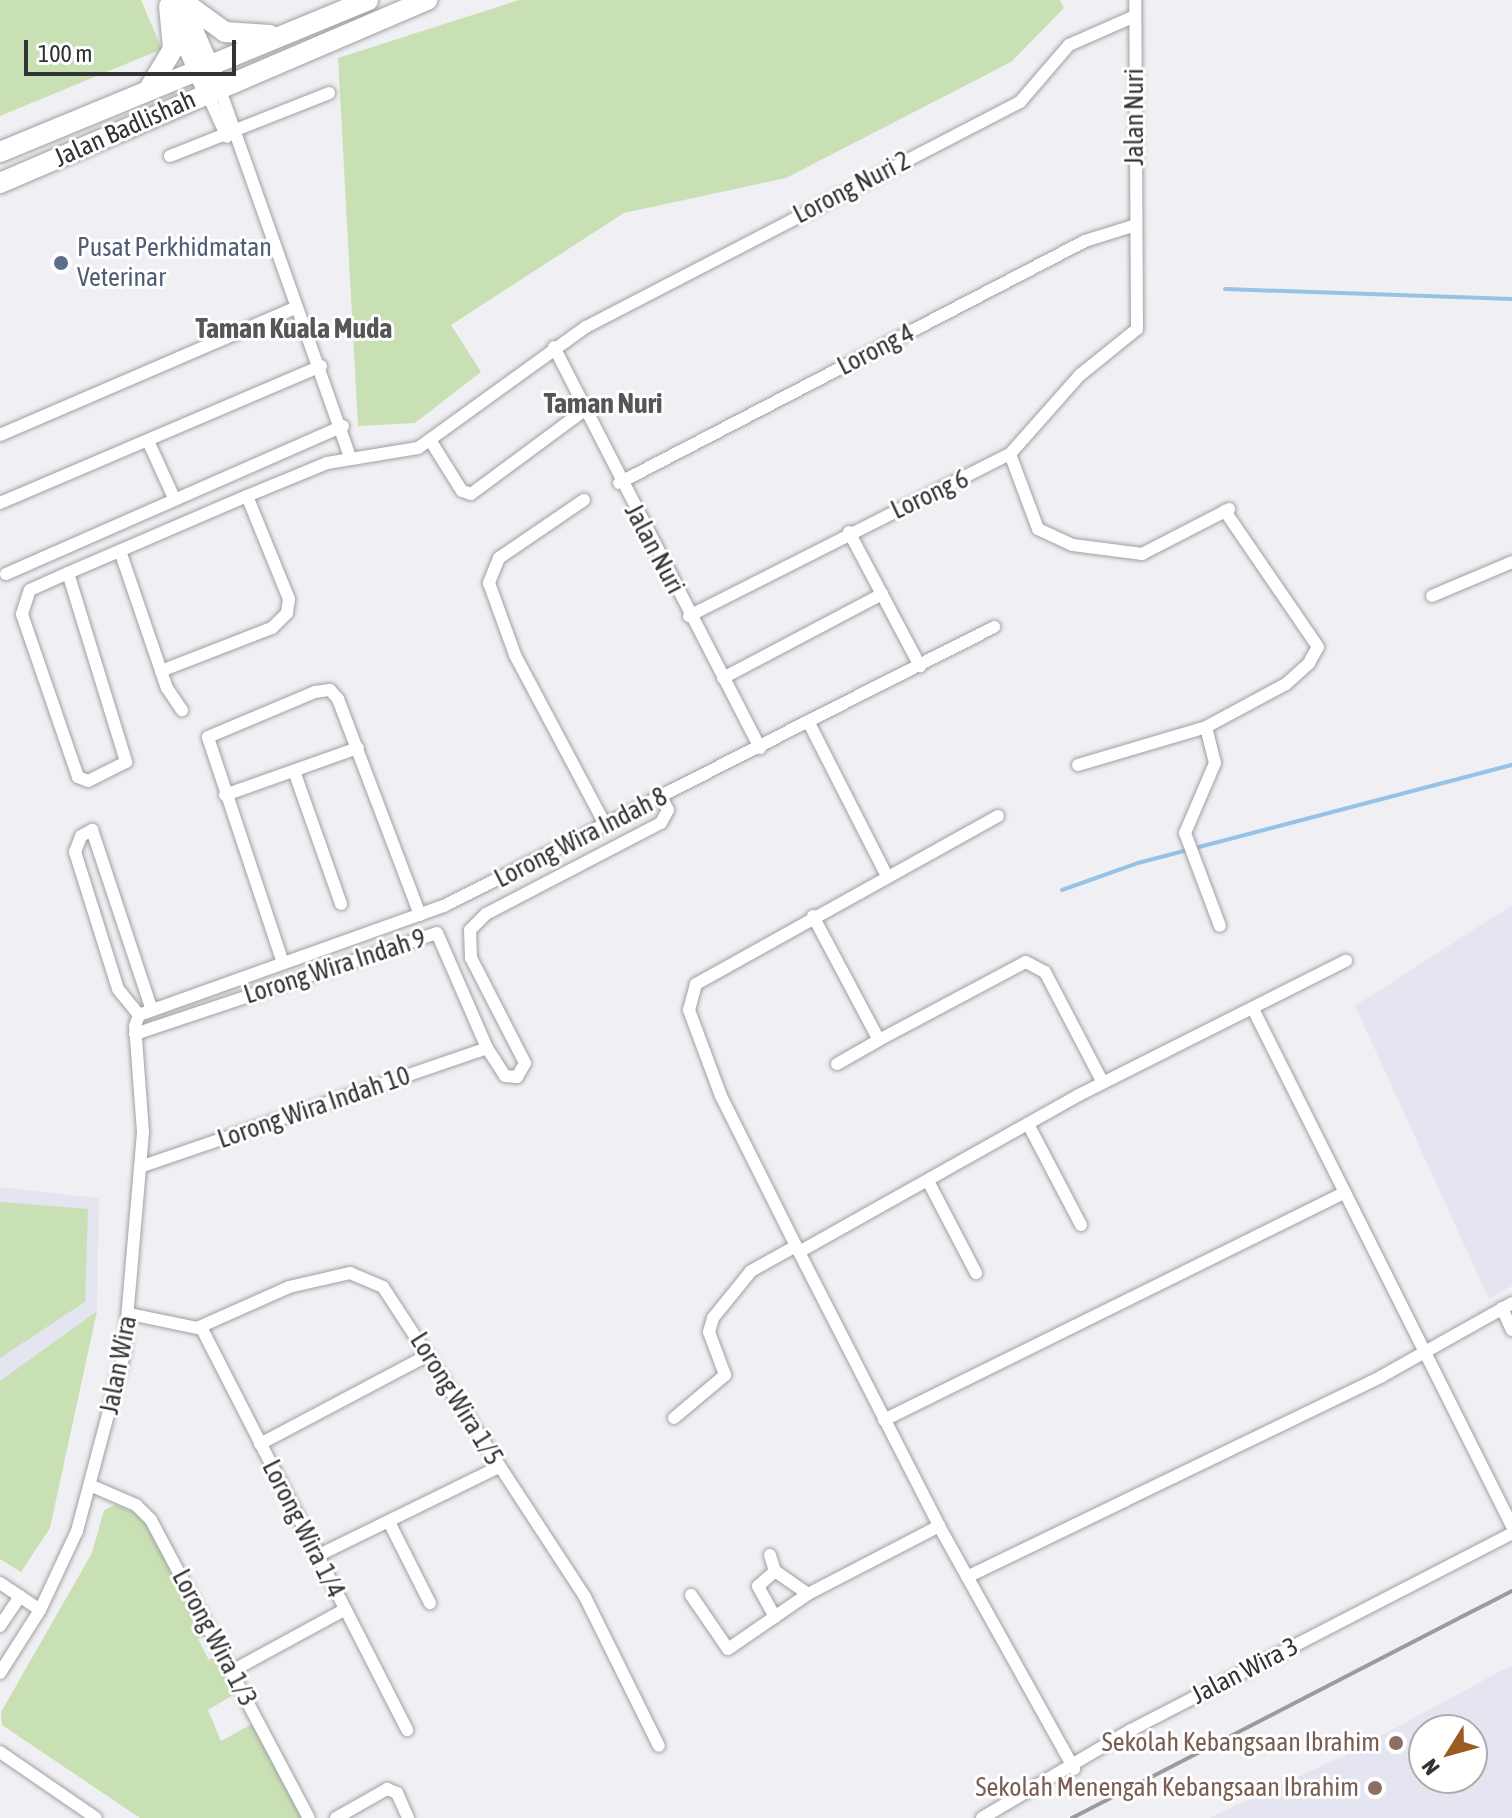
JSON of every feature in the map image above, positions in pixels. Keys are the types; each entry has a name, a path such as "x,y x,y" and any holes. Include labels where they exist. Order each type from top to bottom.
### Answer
{"main road":[{"name":"Jalan Badlishah","path":"0,152 368,0"},
{"name":"Jalan Badlishah","path":"0,183 427,0"},
{"path":"175,2 225,32 280,35"},
{"path":"175,2 213,90"},
{"path":"149,89 173,49 175,2"}],"street":[{"name":"Jalan Nuri","path":"1135,0 1137,329"},
{"name":"Lorong Nuri 2","path":"68,573 126,762 88,781 78,777 21,604 30,590 68,573 247,496 350,457 410,451 430,440 554,347 1020,102 1069,45 1135,16"},
{"path":"213,90 321,366 343,426 350,457"},
{"path":"170,156 329,93"},
{"name":"Lorong 4","path":"619,483 1085,241 1136,225"},
{"path":"0,435 297,307"},
{"name":"Lorong 6","path":"689,616 849,532 1010,454 1080,375 1137,329"},
{"name":"Jalan Nuri","path":"554,347 619,483 760,748"},
{"path":"0,503 321,366"},
{"path":"430,440 462,491 471,494 583,411"},
{"path":"6,574 343,426"},
{"path":"148,441 174,498"},
{"path":"1010,454 1038,529 1073,545 1142,554 1227,510 1318,647 1294,679 1206,727 1078,765"},
{"path":"161,671 272,628 287,613 289,599 247,496"},
{"path":"584,500 499,558 489,583 515,655 606,826"},
{"path":"849,532 920,666"},
{"path":"120,551 161,671 182,710"},
{"path":"1432,596 1512,562"},
{"path":"723,678 882,594"},
{"name":"Lorong Wira Indah 8","path":"139,1015 151,1007 424,913 606,826 994,627"},
{"path":"283,963 208,737 315,692 334,693 424,913 437,933"},
{"path":"809,723 886,874"},
{"path":"1206,727 1215,763 1187,820 1186,842 1220,926"},
{"path":"225,795 358,748"},
{"path":"294,771 341,904"},
{"name":"Lorong Wira Indah 9","path":"135,1034 437,933 487,1048 505,1076 517,1077 525,1067 471,958 470,930 486,914 661,823 668,810 661,797"},
{"path":"998,816 886,874 696,984 689,1001 709,1069 797,1249 939,1526 1074,1769"},
{"path":"139,1015 120,993 75,852 81,836 92,830 151,1007"},
{"path":"813,916 879,1040"},
{"path":"674,1418 725,1375 709,1332 713,1318 751,1271 928,1181 1103,1083 1254,1011 1346,961"},
{"path":"837,1064 1026,962 1045,972 1103,1083"},
{"path":"1254,1011 1512,1526"},
{"name":"Jalan Wira","path":"0,1673 40,1610 92,1486 130,1314 140,1167 135,1034 139,1015"},
{"name":"Lorong Wira Indah 10","path":"140,1167 487,1048"},
{"path":"1028,1124 1081,1225"},
{"path":"928,1181 976,1273"},
{"path":"884,1420 1344,1193"},
{"name":"Lorong Wira 1/5","path":"201,1327 289,1287 350,1273 383,1287 585,1597 659,1746"},
{"path":"967,1577 1426,1352 1507,1305 1512,1330"},
{"path":"130,1314 201,1327"},
{"name":"Lorong Wira 1/4","path":"201,1327 407,1730"},
{"path":"260,1444 428,1355"},
{"path":"317,1556 499,1467"},
{"name":"Lorong Wira 1/3","path":"92,1486 136,1505 151,1520 309,1818"},
{"path":"389,1522 430,1603"},
{"path":"691,1595 723,1648 808,1594 939,1526"},
{"name":"Jalan Wira 3","path":"982,1818 1074,1769 1131,1730 1512,1533"},
{"path":"770,1555 775,1571 808,1594"},
{"path":"775,1571 758,1586 775,1617"},
{"path":"0,1583 40,1610"},
{"path":"0,1626 20,1596"},
{"path":"232,1671 344,1610"},
{"path":"0,1752 87,1816"},
{"path":"336,1818 387,1789 397,1793 408,1818"}],"shaded area":[{"path":"1512,905 1512,1286 1489,1299 1355,1006"},
{"path":"0,1187 99,1198 97,1311 0,1381"},
{"name":"Sekolah Menengah Kebangsaan Ibrahim","path":"1512,1665 1512,1818 1209,1818 1345,1755 1408,1721 1408,1794 1488,1794 1488,1714 1421,1714"}],"green space":[{"path":"0,0 141,0 162,49 0,116"},
{"path":"519,0 1060,0 1064,8 1011,62 786,178 624,213 451,325 481,372 415,423 358,426 338,58"},
{"path":"0,1202 88,1209 85,1302 0,1358"},
{"path":"97,1311 50,1528 21,1572 0,1559 0,1381"},
{"path":"115,1505 141,1515 206,1635 198,1639 209,1660 216,1656 235,1694 208,1710 221,1741 252,1724 303,1818 140,1818 2,1725 1,1712 92,1553 104,1510"}],"waterway":[{"path":"1225,289 1512,299"},
{"path":"1062,890 1138,863 1512,765"}],"railway":[{"path":"1072,1818 1512,1591"}],"place":[{"name":"Pusat Perkhidmatan Veterinar","path":"61,263"},
{"name":"Sekolah Kebangsaan Ibrahim","path":"1396,1743"},
{"name":"Sekolah Menengah Kebangsaan Ibrahim","path":"1375,1788"}],"district":[{"name":"Taman Kuala Muda","path":"294,328"},
{"name":"Taman Nuri","path":"603,403"}]}
